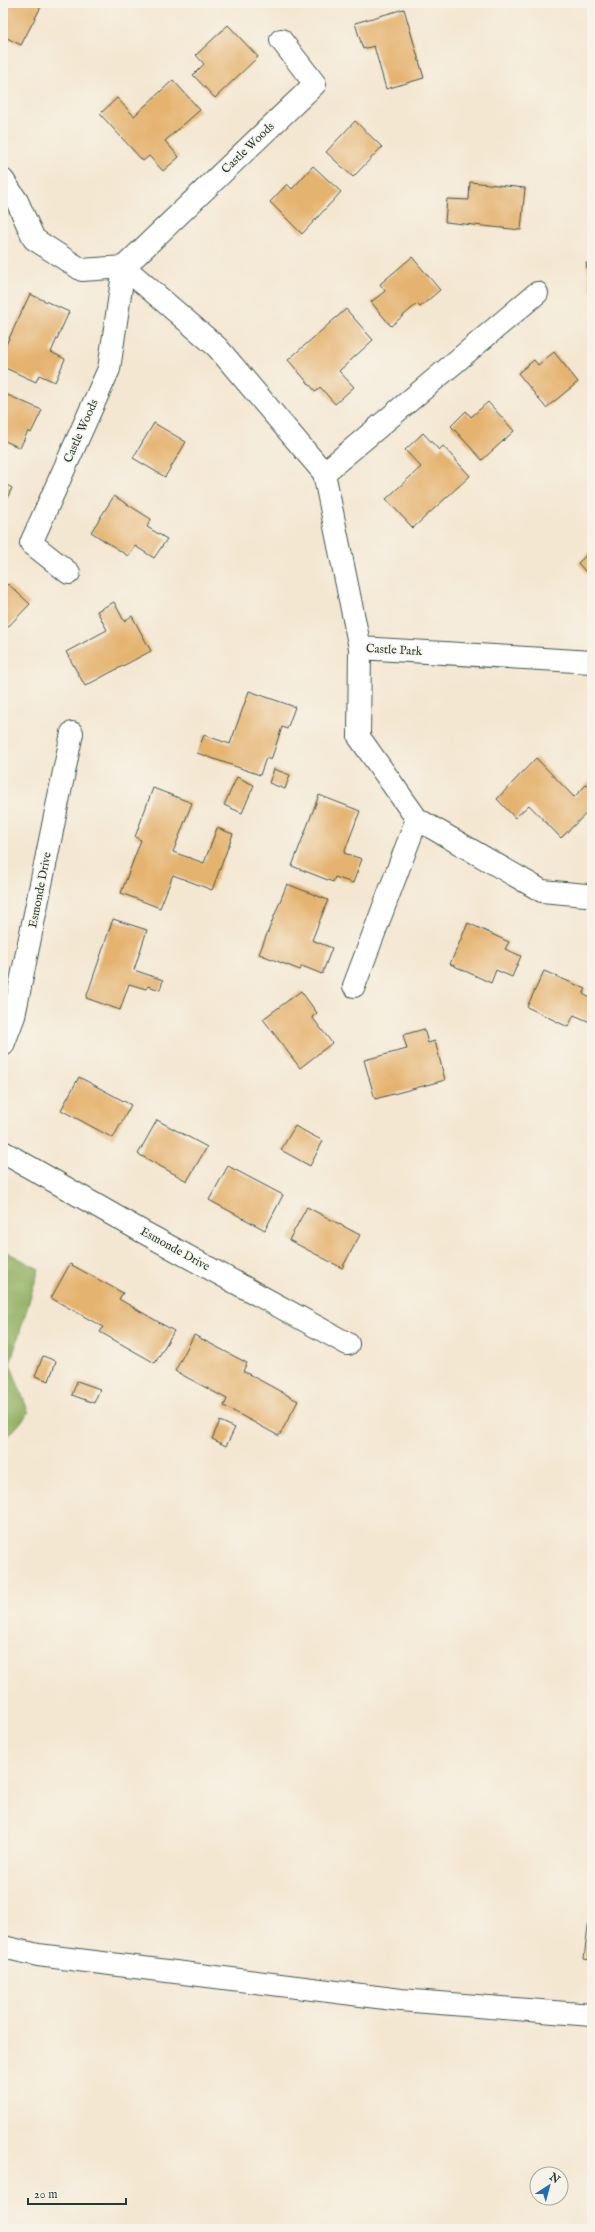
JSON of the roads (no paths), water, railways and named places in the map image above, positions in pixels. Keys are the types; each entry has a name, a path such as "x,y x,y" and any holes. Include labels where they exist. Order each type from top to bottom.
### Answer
{"street":[{"name":"Castle Woods","path":"69,573 31,543 110,369 124,268 315,84 281,40"},
{"path":"3,180 17,201 34,239 82,270 124,268 217,347 324,473 360,648"},
{"path":"324,473 537,293"},
{"name":"Castle Park","path":"586,895 542,890 417,819 359,737 360,648 592,662"},
{"name":"Esmonde Drive","path":"3,1045 13,1021 72,733"},
{"path":"354,986 417,819"},
{"name":"Esmonde Drive","path":"3,1152 143,1232 348,1344"},
{"path":"3,1947 38,1955 401,2000 592,2015"}]}
